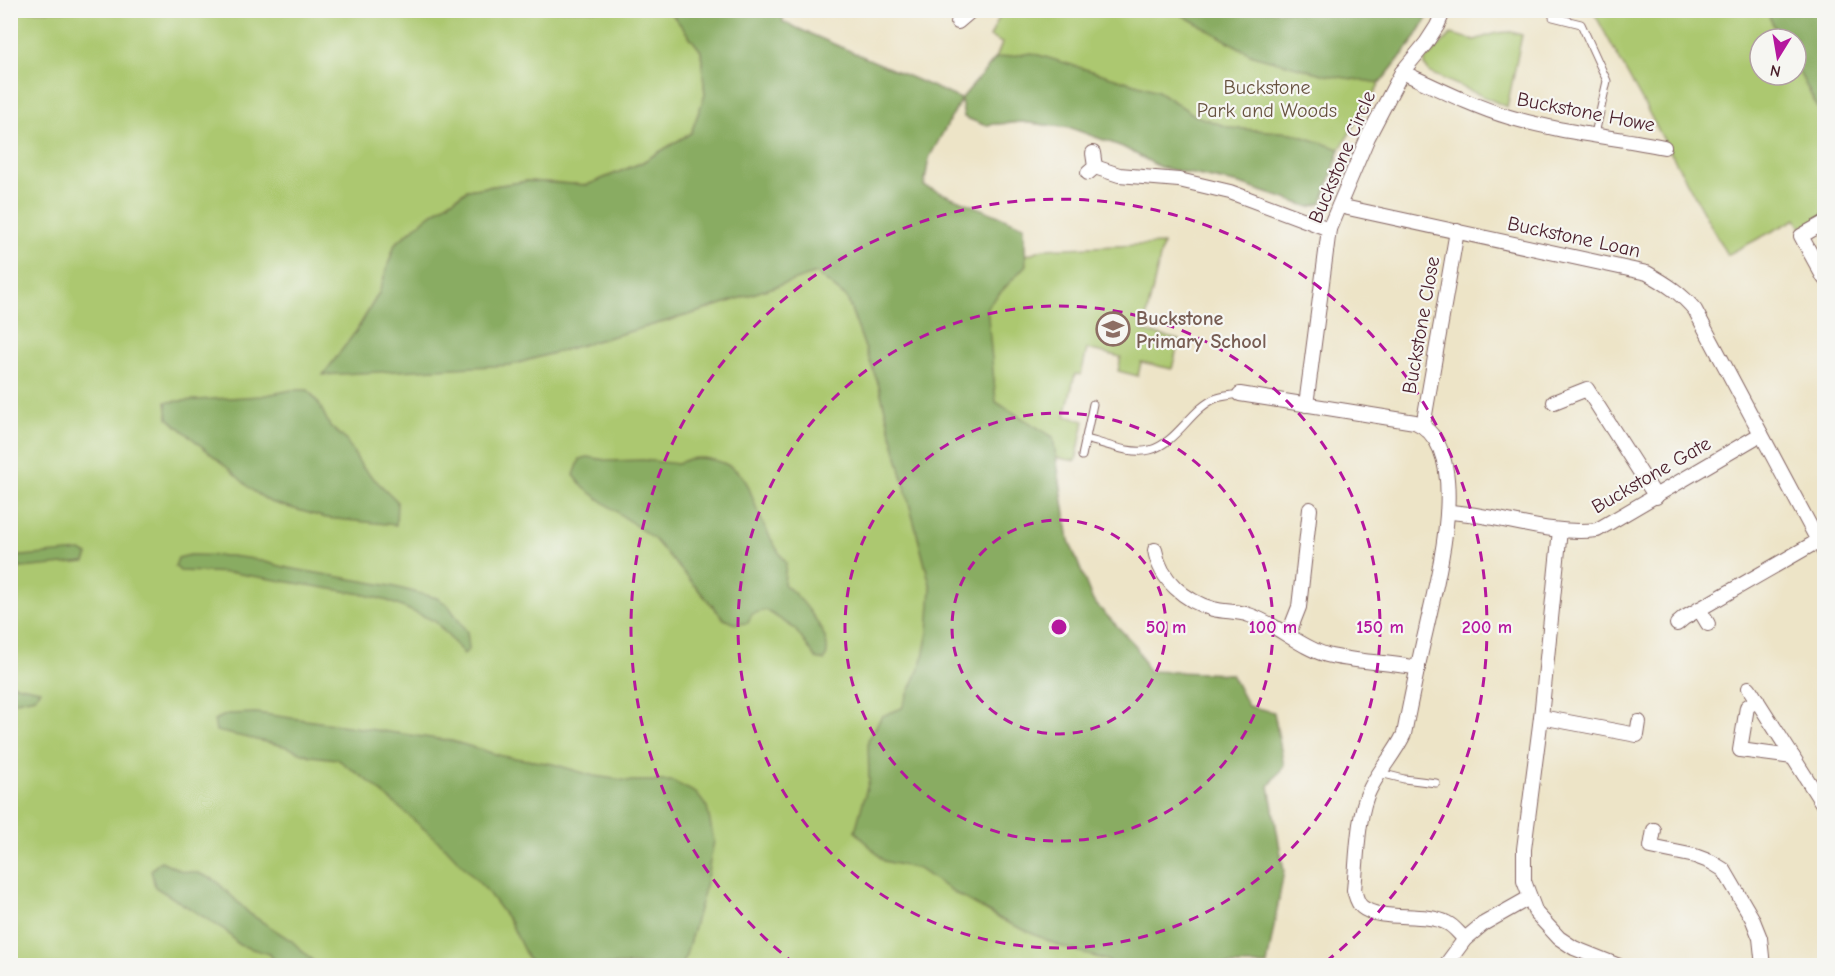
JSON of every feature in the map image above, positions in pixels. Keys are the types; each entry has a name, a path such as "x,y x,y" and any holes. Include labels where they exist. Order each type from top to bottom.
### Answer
{"street":[{"path":"958,22 972,10"},
{"name":"Buckstone Circle","path":"1306,405 1329,229 1368,136 1402,72 1426,43 1444,10"},
{"name":"Buckstone Howe","path":"1402,72 1469,103 1507,117 1541,126 1664,147"},
{"path":"1092,164 1119,175 1179,180 1230,192 1329,229"},
{"name":"Buckstone Loan","path":"1339,206 1647,273 1667,284 1683,296 1695,310 1821,547"},
{"path":"1824,223 1801,236 1824,278"},
{"name":"Buckstone Close","path":"1423,426 1457,231"},
{"path":"1554,402 1587,389 1656,497"},
{"path":"1240,394 1415,423 1423,426 1432,434 1441,451 1446,473 1448,512 1440,571 1404,734 1368,791 1363,808 1354,890 1362,908 1375,913 1432,918 1447,923 1465,939"},
{"name":"Buckstone Gate","path":"1448,512 1560,530 1580,532 1597,530 1761,434"},
{"path":"1288,635 1299,607 1304,529 1310,509"},
{"path":"1560,530 1541,717 1524,849 1524,881 1536,913 1559,938 1574,948 1619,966"},
{"path":"1677,624 1699,609 1821,547"},
{"path":"1155,550 1157,564 1174,587 1195,602 1214,609 1247,615 1270,624 1328,655 1418,668"},
{"path":"1699,609 1708,624"},
{"path":"1749,688 1824,806"},
{"path":"1757,700 1748,707 1740,750 1793,757"},
{"path":"1541,717 1637,735 1639,722"},
{"path":"1654,830 1651,847 1695,856 1724,870 1752,918 1760,938 1763,966"},
{"path":"1445,966 1465,939 1483,924 1529,898"}],"lane":[{"path":"1552,16 1581,24 1607,81 1594,134"},
{"path":"1085,438 1129,450 1150,450 1171,438 1193,416 1215,399 1240,394"},
{"path":"1082,456 1093,404"},
{"path":"1380,773 1436,783"}],"green space":[{"path":"665,10 672,14 701,51 705,95 691,133 641,163 587,185 527,181 467,190 431,214 395,244 379,293 357,330 511,365 695,313 816,273 847,298 879,386 931,588 1140,965 11,965 10,11"},
{"path":"1431,10 1414,40 1380,83 1326,75 1252,55 1175,11"},
{"path":"665,11 783,11 783,22 961,99 996,58 1032,53 1158,91 1196,116 1231,128 1292,133 1340,149 1322,203 1310,207 1240,184 1160,167 1123,147 1071,128 1022,122 984,125 964,117 961,100 929,158 924,186 1024,226 1026,265 987,307 996,402 1053,437 1069,540 1093,601 1136,646 1148,671 1231,674 1248,706 1274,712 1284,766 1269,786 1284,871 1267,965 1110,965 1109,961 1060,946 1004,921 953,892 919,869 884,861 855,831 869,780 868,740 882,716 902,708 922,662 928,632 931,588 879,386 847,298 816,273 695,313 511,365 323,375 357,330 379,293 395,244 431,214 468,190 527,181 587,185 641,163 691,133 705,95 701,51 672,14"},
{"name":"Buckstone Park and Woods","path":"1002,11 1431,11 1414,40 1380,83 1340,149 1322,203 1310,207 1240,184 1160,167 1123,147 1071,128 1022,122 984,125 964,117 962,99 996,58 1002,43 990,37"},
{"path":"1593,11 1766,11 1775,27 1748,27 1748,87 1807,87 1824,120 1824,216 1801,228 1796,219 1727,255"},
{"path":"1766,11 1817,11 1824,26 1824,120 1807,87 1808,27 1775,27"},
{"path":"1511,32 1522,35 1507,107 1430,73 1425,66 1425,60 1451,34 1475,40 1496,33"},
{"path":"1163,244 1143,331 1179,340 1172,369 1141,362 1138,376 1118,371 1121,357 1087,349 1081,375 1075,374 1065,416 1084,421 1076,461 997,448 961,278 1043,249"},
{"path":"292,390 308,390 319,404 330,426 346,440 362,467 397,501 396,525 326,518 270,502 253,491 168,418 166,402 261,396"},
{"path":"588,457 611,461 643,460 678,464 686,460 704,458 723,463 739,473 747,483 767,531 786,563 784,584 808,609 822,631 827,652 824,661 816,658 794,628 766,610 752,614 748,623 736,624 724,619 654,539 584,488 574,475 580,459"},
{"path":"81,551 88,555 85,562 11,569 11,557"},
{"path":"190,555 254,559 288,568 391,586 437,598 448,605 467,632 469,649 464,654 435,621 388,601 362,594 234,573 180,571 175,566 178,558"},
{"path":"11,684 40,690 35,697 11,702"},
{"path":"256,713 452,741 502,756 553,764 594,776 629,781 672,781 696,793 707,807 714,841 704,892 683,965 536,965 527,957 510,922 486,890 446,848 371,783 337,759 311,756 284,746 216,731 214,720 228,714"},
{"path":"161,861 182,871 198,873 215,880 250,914 292,941 317,965 279,965 269,954 239,945 225,930 155,887 151,870"}],"place":[{"name":"Buckstone Primary School","path":"1113,329"}]}
